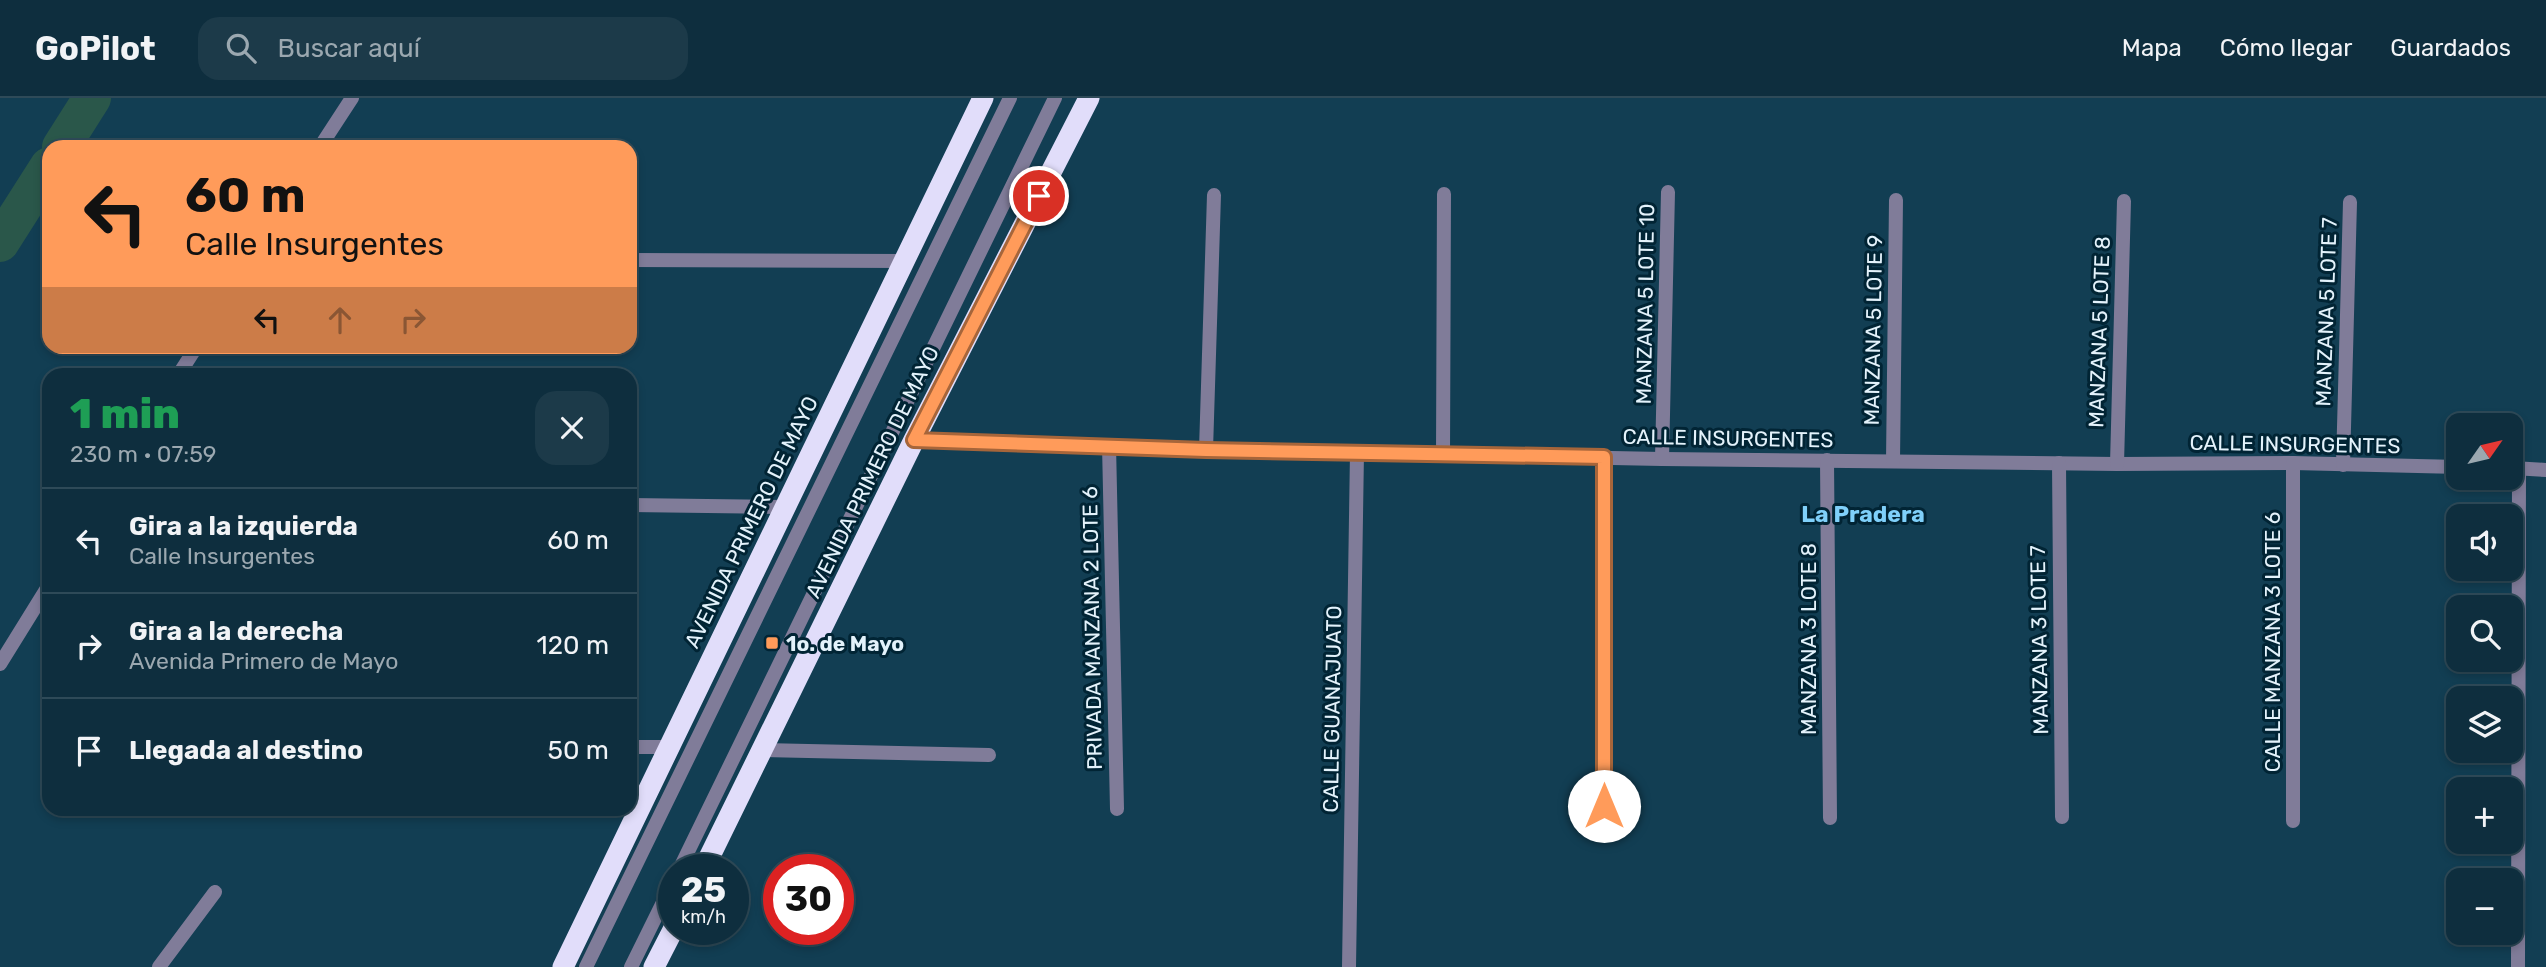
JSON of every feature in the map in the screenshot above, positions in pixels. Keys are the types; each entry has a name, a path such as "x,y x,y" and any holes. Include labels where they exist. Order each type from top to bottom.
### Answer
{"highway":[{"name":"AVENIDA PRIMERO DE MAYO","path":"637,814 983,98"},
{"name":"AVENIDA PRIMERO DE MAYO","path":"711,854 914,440 1089,98"},
{"name":"AVENIDA PRIMERO DE MAYO","path":"564,967 636,816"},
{"path":"654,967 665,945"}],"street":[{"path":"325,140 352,98"},
{"path":"586,967 1010,98"},
{"path":"687,854 1055,98"},
{"name":"MANZANA 5 LOTE 10","path":"1662,459 1668,192"},
{"path":"1443,454 1444,194"},
{"path":"1206,450 1214,195"},
{"name":"MANZANA 5 LOTE 9","path":"1893,461 1896,200"},
{"name":"MANZANA 5 LOTE 8","path":"2117,464 2124,201"},
{"name":"MANZANA 5 LOTE 7","path":"2343,465 2350,202"},
{"path":"637,260 904,261"},
{"name":"CALLE INSURGENTES","path":"914,440 1206,450 1662,459 2117,464 2293,463 2446,467"},
{"name":"PRIVADA MANZANA 2 LOTE 6","path":"1109,445 1117,809"},
{"name":"CALLE GUANAJUATO","path":"1349,967 1357,452"},
{"path":"1604,457 1604,806"},
{"name":"MANZANA 3 LOTE 8","path":"1827,460 1830,818"},
{"name":"MANZANA 3 LOTE 7","path":"2059,463 2062,817"},
{"name":"CALLE MANZANA 3 LOTE 6","path":"2293,463 2293,821"},
{"path":"2524,469 2546,470"},
{"path":"2515,490 2518,967"},
{"path":"637,505 785,507"},
{"path":"0,664 42,596"},
{"path":"637,747 669,747"},
{"path":"763,750 989,755"},
{"path":"159,967 215,892"},
{"path":"631,967 658,912"}],"waterway":[{"path":"65,140 92,98"},
{"path":"0,243 42,177"}],"place":[{"name":"1o. de Mayo","path":"772,643"}],"district":[{"name":"La Pradera","path":"1863,514"}],"route":[{"path":"1039,196 914,440 1206,450 1604,457 1604,806"}]}
